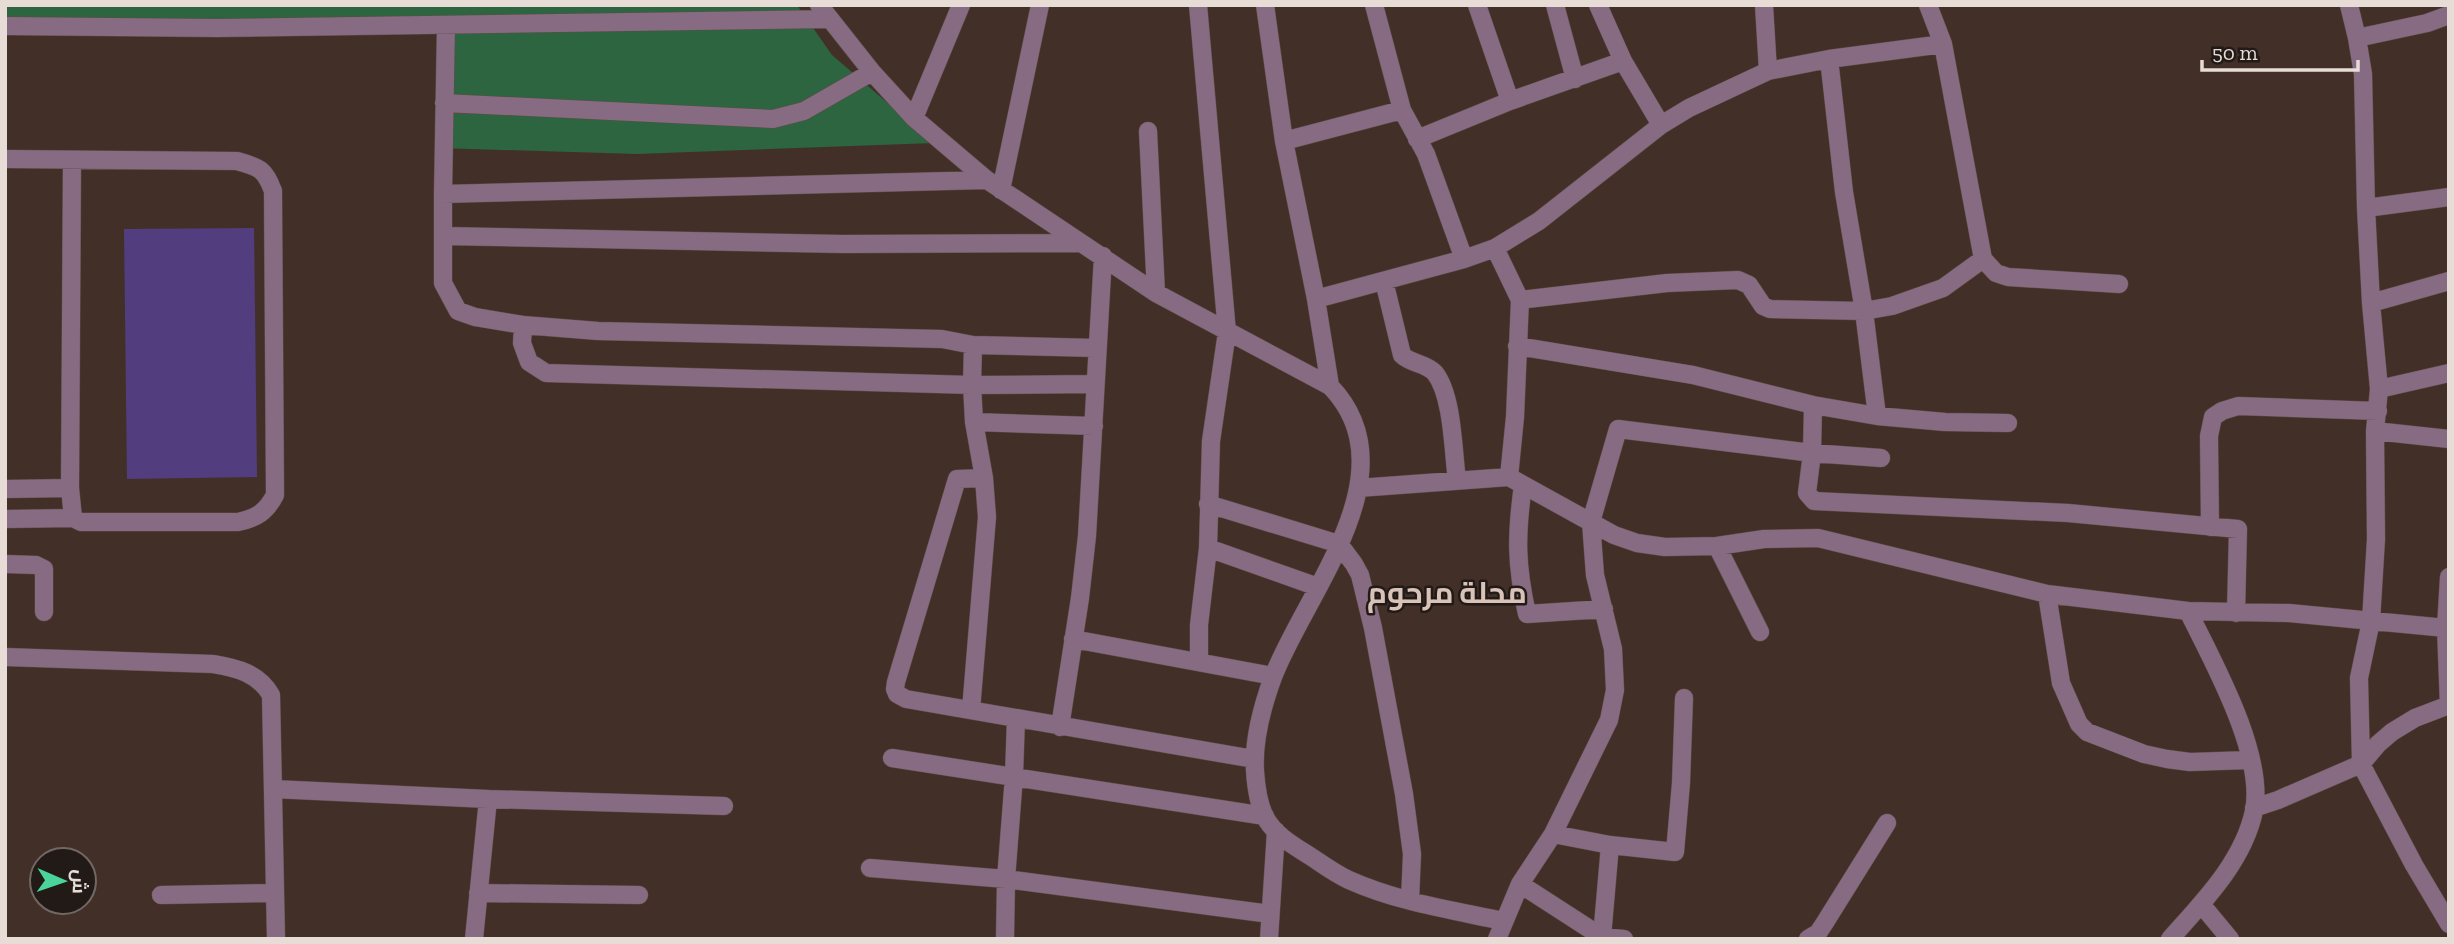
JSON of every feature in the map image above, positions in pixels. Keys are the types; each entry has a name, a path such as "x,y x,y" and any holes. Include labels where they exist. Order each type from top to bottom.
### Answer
{"street":[{"path":"914,118 961,5"},
{"path":"994,185 1007,154 1040,5"},
{"path":"1198,5 1227,332 1211,441 1208,548 1199,625 1199,662"},
{"path":"1265,5 1284,141 1316,299 1330,386"},
{"path":"1374,5 1402,110 1426,154 1464,259"},
{"path":"1477,5 1510,101"},
{"path":"1555,5 1575,79"},
{"path":"1598,5 1622,61 1661,125"},
{"path":"1764,5 1768,71"},
{"path":"1928,5 1942,44 1983,259 1996,273 2008,277 2119,284"},
{"path":"2349,5 2363,74 2366,208 2379,389 2375,430 2375,539 2371,621 2359,678 2361,764 2414,865 2449,924"},
{"path":"5,26 217,28 446,25 824,12 872,72 914,118 994,185 1156,293 1330,386 1347,407 1356,429 1359,488 1339,544 1273,676 1255,738 1256,788 1265,817 1276,831 1336,874 1410,901 1503,921"},
{"path":"2357,38 2427,23 2449,15"},
{"path":"446,25 443,283 458,311 475,317 523,325 598,331 942,339 973,345 1096,348"},
{"path":"1316,299 1495,248 1539,221 1661,125 1689,108 1768,71 1829,59 1942,44"},
{"path":"1829,59 1844,192 1864,312 1877,416"},
{"path":"1417,139 1510,101 1622,61"},
{"path":"444,103 773,119 804,111 872,72"},
{"path":"1284,141 1402,110"},
{"path":"1148,131 1156,293"},
{"path":"5,159 237,161 255,166 267,175 273,191 275,495 267,509 254,519 238,522 5,519"},
{"path":"72,160 70,488 73,518"},
{"path":"443,194 994,185"},
{"path":"2366,208 2449,197"},
{"path":"443,236 843,244 1081,243"},
{"path":"1495,248 1520,300 1515,417 1517,555 1527,614 1604,609"},
{"path":"1060,727 1087,536 1103,256"},
{"path":"1520,300 1667,283 1738,280 1749,285 1763,306 1770,309 1864,312 1892,306 1943,288 1983,259"},
{"path":"1384,281 1402,355 1435,373 1443,390 1457,480"},
{"path":"2371,303 2449,281"},
{"path":"523,325 522,343 529,362 546,373 972,384 1095,384"},
{"path":"971,710 987,517 985,478 974,422 973,345"},
{"path":"1517,346 1616,360 1693,375 1813,405 1877,416 1945,422 2008,423"},
{"path":"2379,389 2449,373"},
{"path":"1813,405 1812,453 1807,494 1814,501 2068,513 2238,529 2236,613"},
{"path":"2210,527 2209,436 2213,417 2238,405 2378,411"},
{"path":"974,422 1094,426"},
{"path":"1497,939 1520,884 1553,834 1609,720 1615,690 1613,649 1592,558 1591,522 1618,429 1812,453 1881,458"},
{"path":"2375,430 2449,439"},
{"path":"985,478 957,479 895,689 901,697 1254,759"},
{"path":"1359,488 1457,480 1516,481 1614,535 1637,543 1665,547 1717,546 1765,539 1818,538 2047,594 2188,611 2289,613 2446,628"},
{"path":"5,489 70,488"},
{"path":"1208,504 1339,544 1349,555 1360,575 1373,628 1409,826 1412,854 1410,901"},
{"path":"1717,546 1759,632"},
{"path":"1208,548 1318,587"},
{"path":"5,564 36,565 44,569 44,612"},
{"path":"2254,808 2361,764 2392,732 2415,718 2449,705 2446,628 2449,577"},
{"path":"2047,594 2061,683 2079,724 2087,732 2144,754 2167,759 2190,762 2250,760"},
{"path":"2170,939 2215,889 2240,846 2254,808 2254,779 2244,736 2220,677 2188,611"},
{"path":"1073,639 1273,676"},
{"path":"5,657 214,664 234,667 263,681 271,695 276,939"},
{"path":"1553,834 1610,845 1675,852 1684,698"},
{"path":"1005,939 1016,718"},
{"path":"892,758 1265,817"},
{"path":"273,789 724,806"},
{"path":"474,939 488,799"},
{"path":"1808,939 1818,933 1887,823"},
{"path":"1269,939 1276,831"},
{"path":"1602,937 1610,845"},
{"path":"870,868 1006,879 1270,914"},
{"path":"1520,884 1602,937 1623,939"},
{"path":"160,895 275,893"},
{"path":"478,893 639,895"},
{"path":"2201,904 2230,939"}],"green space":[{"path":"5,5 797,5 832,55 934,143 637,154 438,148 441,26 5,19"}],"building":[{"path":"254,228 257,477 127,479 124,229"}],"district":[{"name":"محلة مرحوم","path":"1447,593"}]}
